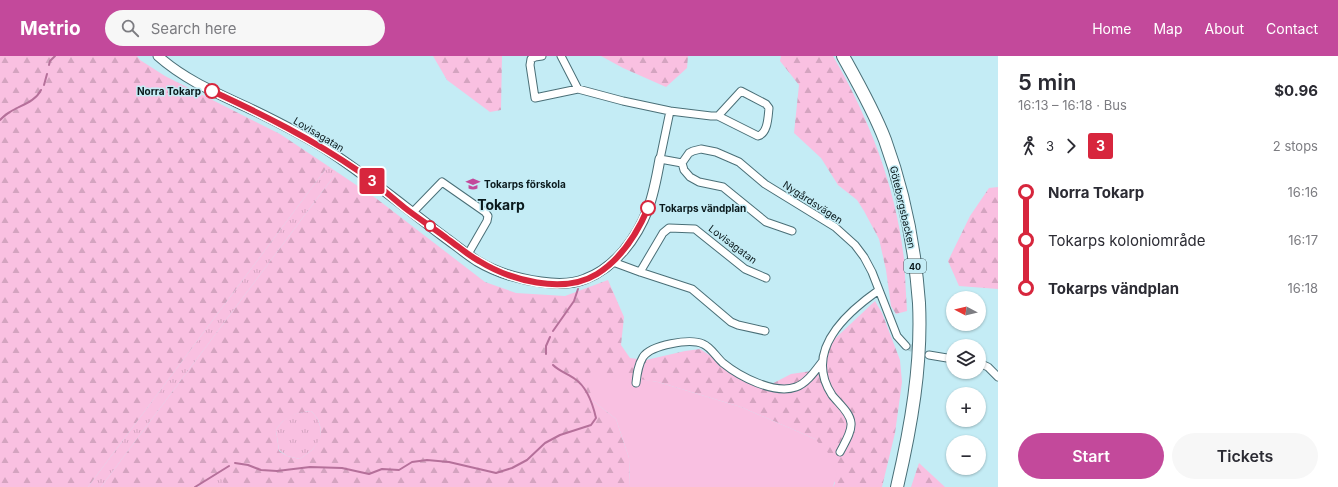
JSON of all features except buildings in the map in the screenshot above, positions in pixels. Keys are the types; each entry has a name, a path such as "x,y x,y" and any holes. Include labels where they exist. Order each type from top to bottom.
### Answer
{"highway":[{"name":"Göteborgsbacken","path":"843,56 872,112 892,161 907,219 916,277 919,304 918,361 911,418 897,487"},
{"name":"Göteborgsbacken","path":"851,56 875,100 895,149 904,176 914,218 923,276 926,306 924,364 917,421 904,487"}],"street":[{"name":"Lovisagatan","path":"158,56 174,70 194,82 293,130 330,152 361,173 468,254 487,266 510,276 556,284 572,283 584,280 597,274 613,262 626,248 645,215 653,192 670,111"},
{"path":"542,56 531,59 530,65 535,98 578,89 622,102 670,111 718,116 758,136 762,135 765,131 769,108 766,104 741,91 718,116"},
{"path":"562,56 578,89"},
{"name":"Nygårdsvägen","path":"682,163 690,153 701,149 716,152 739,162 765,184 835,227 856,245 872,272 891,324 897,336 906,346"},
{"path":"660,159 682,163 684,170 690,177 699,182 723,187 766,222 792,231"},
{"path":"412,212 442,182 485,212 488,216 487,221 468,254"},
{"name":"Lovisagatan","path":"640,272 663,233 669,228 695,229 745,269 766,278"},
{"path":"613,262 692,289 731,322 765,331"},
{"path":"840,452 848,435 851,423 830,390 824,374 822,362 826,346 835,331 867,299 879,290"},
{"path":"636,384 637,372 643,357 650,350 681,342 702,343 720,361 749,380 768,386 789,389 796,387 809,378 822,362"},
{"path":"929,355 946,358"},
{"path":"986,366 998,377"}],"green space":[{"path":"0,56 137,56 140,60 165,76 280,134 328,166 88,487 0,487"},
{"path":"433,56 502,56 501,110 490,112 447,80"},
{"path":"601,56 688,56 687,68 666,87 623,68"},
{"path":"781,56 833,56 858,104 879,154 888,179 895,206 904,259 907,311 896,314 891,306 886,270 879,239 864,211 857,200 838,185 821,158 794,133 799,85 780,61"},
{"path":"328,166 337,172 101,487 88,487"},
{"path":"337,172 377,199 485,282 516,293 565,296 608,280 624,317 621,345 630,358 646,360 700,349 762,389 791,374 825,369 826,347 875,301 882,313 900,360 902,382 895,433 882,487 833,487 835,483 815,439 741,407 658,382 627,378 593,401 616,419 629,458 630,487 224,487 224,481 213,477 204,481 198,487 101,487","holes":["311,411 316,417 321,430 321,438 312,450 300,459 287,456 279,451 276,430 279,426 290,416"]},
{"path":"998,187 998,289 959,286 948,261 970,216 989,188"},
{"path":"591,371 658,382 741,407 815,439 830,455 837,473 833,487 630,487 629,458 616,419 593,401 587,381"},
{"path":"311,411 319,424 321,439 312,450 300,459 287,456 279,450 276,430 283,421 290,416"},
{"path":"919,463 945,487 911,487"},
{"path":"209,477 218,477 225,481 224,487 198,487"}],"waterway":[{"path":"49,65 50,61 55,56"},
{"path":"44,85 47,74"},
{"path":"0,120 35,98 41,90"},
{"path":"553,331 574,301 578,289"},
{"path":"546,354 546,346 550,337"},
{"path":"235,463 248,465 261,470 277,471 310,467 342,468 369,474 382,469 399,470 412,462 427,460 449,462 496,473 512,468 527,460 545,443 560,435 591,425 596,418 586,391 579,382 553,365"},
{"path":"195,487 229,466"}],"tunnel":[{"path":"906,346 929,355"}],"bus line":[{"name":"3","path":"212,91 293,130 330,152 376,184 477,261 510,276 556,284 572,283 584,280 597,274 613,262 626,248 641,224 648,208"}],"place":[{"name":"Norra Tokarp","path":"212,91"},
{"name":"Tokarps förskola","path":"473,184"},
{"name":"Tokarps vändplan","path":"648,208"}],"district":[{"name":"Tokarp","path":"501,204"}]}
